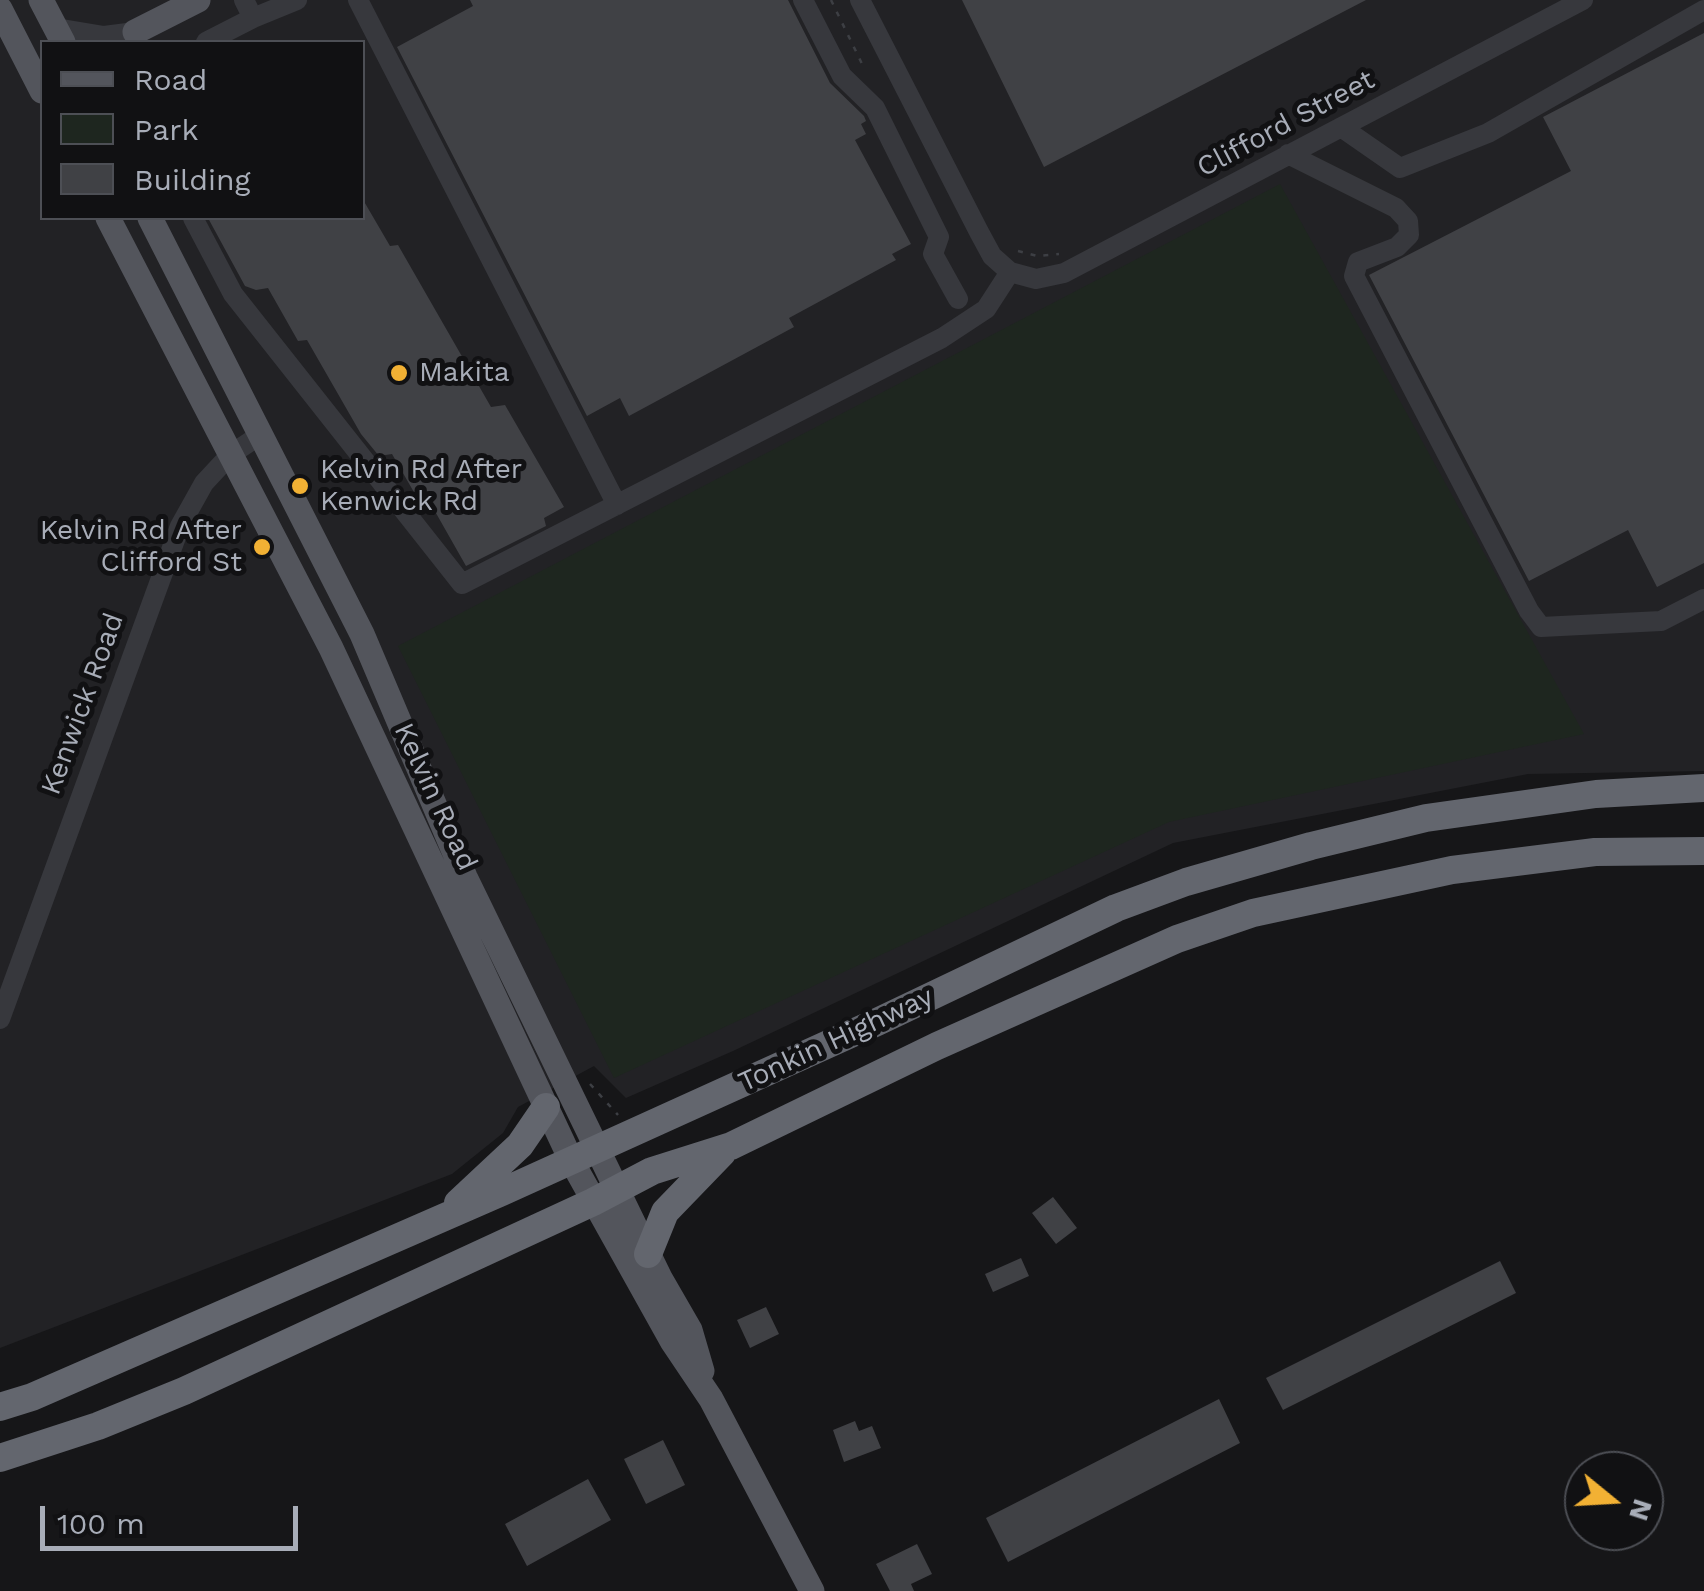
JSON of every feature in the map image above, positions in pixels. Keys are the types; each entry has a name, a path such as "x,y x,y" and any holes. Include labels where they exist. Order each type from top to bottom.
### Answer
{"highway":[{"name":"Tonkin Highway","path":"0,1407 32,1397 443,1218 877,1022 1116,908 1186,882 1426,818 1596,794 1704,788"},
{"name":"Tonkin Highway","path":"0,1458 171,1398 652,1170 730,1146 937,1046 1178,939 1253,913 1452,870 1595,852 1704,851"},
{"path":"443,1218 520,1145 546,1107"},
{"path":"648,1254 665,1212 696,1176 730,1146"}],"main road":[{"path":"41,0 59,35"},
{"path":"130,37 198,0"},
{"path":"0,9 40,87"},
{"name":"Kelvin Road","path":"109,220 331,648 571,1160 604,1195 648,1254 690,1330 711,1400"},
{"name":"Kelvin Road","path":"151,220 362,634 465,877 598,1148 604,1195 672,1340 711,1400 812,1591"}],"street":[{"path":"209,40 248,9 297,0"},
{"path":"358,0 617,506"},
{"path":"803,0 842,76 874,108 939,237 933,254 958,299"},
{"path":"194,220 233,294 462,584 942,338 986,309 1010,272 992,256 860,0"},
{"name":"Clifford Street","path":"1010,272 1036,279 1064,273 1583,0"},
{"path":"1341,126 1400,168 1488,133 1704,10"},
{"path":"59,35 130,37"},
{"path":"1288,154 1396,208 1408,220 1408,234 1396,246 1358,262 1354,276 1520,594 1541,627 1661,621 1704,599"},
{"name":"Kenwick Road","path":"0,1019 180,526 204,483 230,454 260,435"}],"path":[{"path":"1015,251 1037,256 1061,253"}],"shaded area":[{"path":"0,0 1704,0 1704,771 1528,774 1173,843 626,1098 594,1066 518,1107 503,1133 452,1174 0,1348"}],"green space":[{"path":"1280,184 1584,734 1169,822 614,1078 398,646"}],"building":[{"path":"470,0 788,0 830,83 864,116 866,121 861,124 866,134 855,140 911,244 892,254 896,260 789,318 794,327 629,416 620,398 587,416 397,47 473,6"},
{"path":"962,0 1366,0 1044,167"},
{"path":"1704,33 1704,563 1657,587 1628,530 1529,581 1369,275 1571,171 1543,117"},
{"name":"Makita","path":"365,203 390,246 398,245 491,407 505,405 564,507 544,518 546,526 466,566 424,492 415,494 392,454 379,456 361,434 307,340 298,341 268,288 256,290 245,286 209,220 365,220"},
{"path":"1053,1197 1077,1228 1056,1244 1032,1213"},
{"path":"1021,1258 1029,1276 993,1292 985,1274"},
{"path":"1500,1261 1516,1293 1283,1410 1266,1378"},
{"path":"766,1307 779,1334 750,1348 737,1320"},
{"path":"1219,1399 1240,1443 1008,1562 986,1518"},
{"path":"855,1421 859,1431 872,1426 881,1448 844,1462 833,1430"},
{"path":"663,1440 685,1485 646,1504 624,1459"},
{"path":"588,1479 611,1520 527,1566 505,1524"},
{"path":"917,1544 932,1574 911,1584 914,1591 890,1591 876,1564"}],"place":[{"name":"Makita","path":"399,373"},
{"name":"Kelvin Rd After Kenwick Rd","path":"300,486"},
{"name":"Kelvin Rd After Clifford St","path":"262,547"}]}
